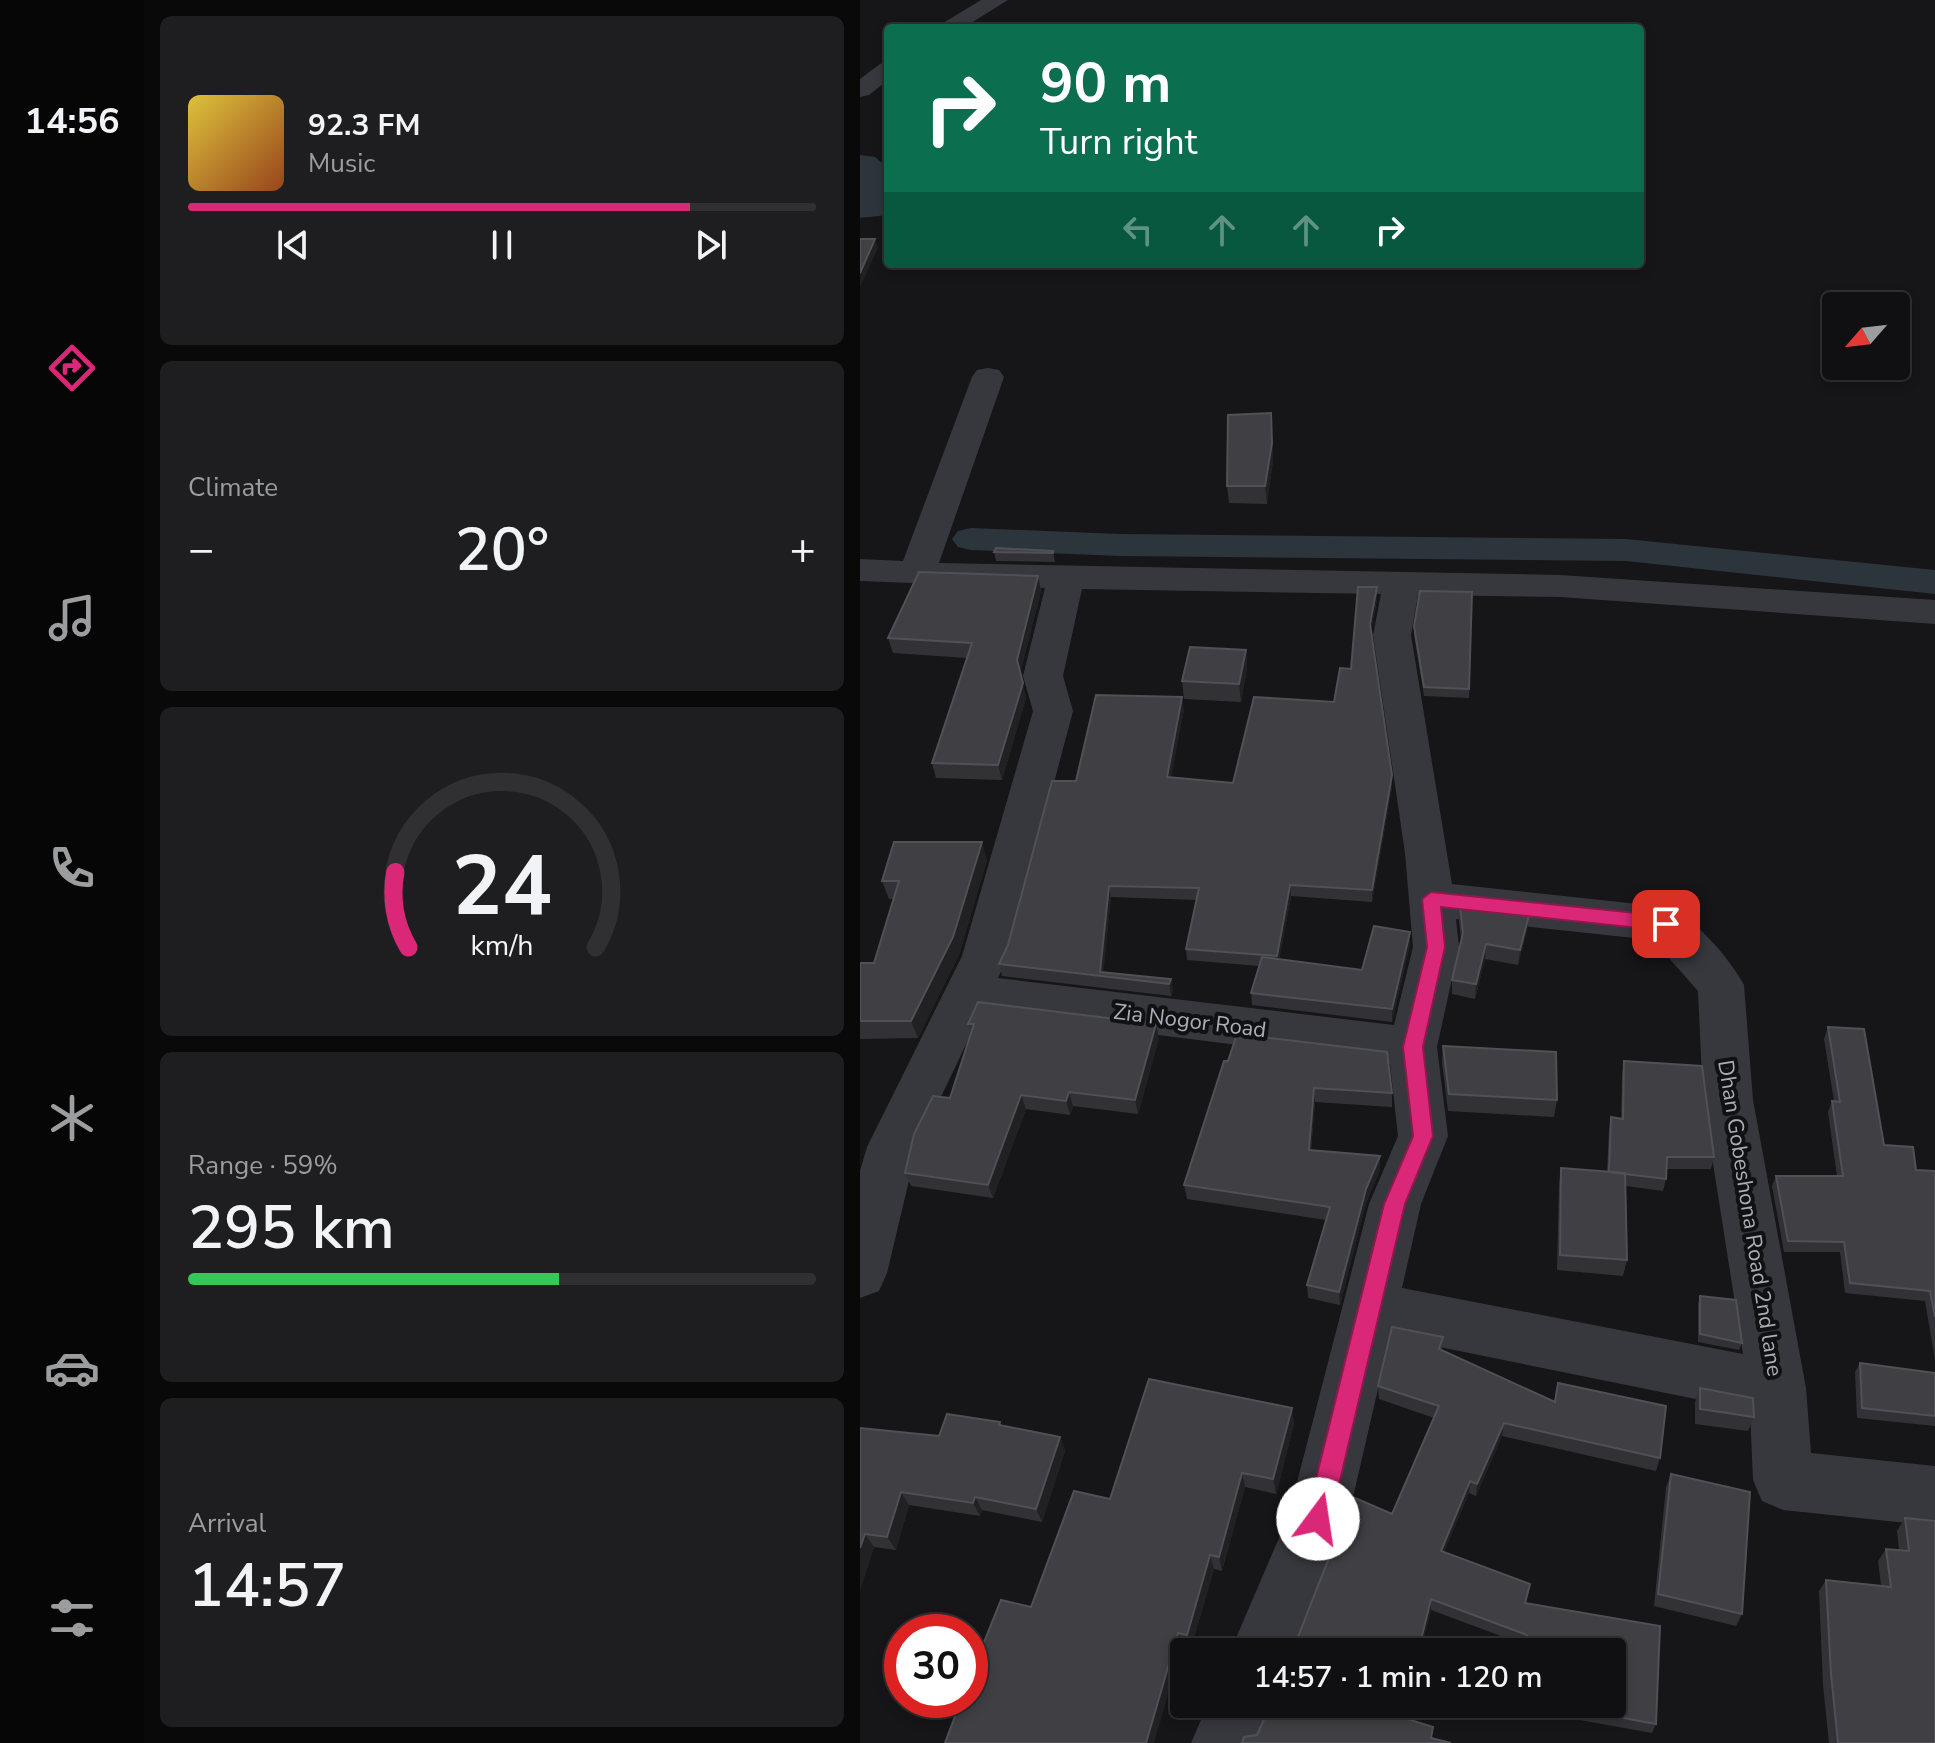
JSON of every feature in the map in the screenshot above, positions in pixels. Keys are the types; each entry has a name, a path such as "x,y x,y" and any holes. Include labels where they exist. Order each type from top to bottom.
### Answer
{"street":[{"path":"953,24 997,0"},
{"path":"860,90 884,72"},
{"path":"917,573 988,377"},
{"path":"860,570 1560,586 1935,612"},
{"path":"860,1273 892,1147 985,956 1053,711 1043,676 1067,575"},
{"path":"1268,1638 1318,1519 1395,1204 1423,1136 1413,1047 1436,947 1427,853 1392,635 1402,582"},
{"name":"Dhan Gobeshona Road 2nd lane","path":"1431,899 1666,924 1721,985 1728,1100 1777,1388 1783,1480 1935,1496"},
{"name":"Zia Nogor Road","path":"967,993 1413,1047"},
{"path":"1370,1307 1777,1388"},
{"path":"1224,1743 1235,1718"}],"shaded area":[{"path":"860,155 875,157 884,162 884,215 860,218"}],"building":[{"path":"860,239 875,239 860,273"},
{"path":"1271,413 1272,443 1265,486 1227,486 1228,415"},
{"path":"996,548 1053,551 1053,553 994,552"},
{"path":"919,572 1038,576 1017,660 1023,683 998,765 932,763 972,643 888,638"},
{"path":"1358,587 1377,587 1370,624 1392,775 1372,890 1290,885 1277,956 1186,949 1199,888 1109,886 1100,972 1171,979 1169,984 999,964 1008,945 1052,781 1076,781 1096,695 1182,697 1167,777 1233,783 1254,697 1334,702 1340,668 1351,669"},
{"path":"1420,591 1472,592 1469,689 1424,687 1414,626"},
{"path":"1190,647 1246,650 1239,684 1182,681"},
{"path":"894,842 982,842 953,937 911,1021 860,1021 860,963 874,963 899,881 882,881"},
{"path":"1460,907 1529,915 1520,950 1486,944 1476,984 1452,980 1463,933"},
{"path":"1374,926 1410,932 1392,1009 1251,993 1262,957 1362,970"},
{"path":"978,1002 1156,1024 1135,1100 1069,1092 1066,1101 1021,1095 988,1185 905,1173 914,1134 933,1096 950,1098 974,1024 968,1024"},
{"path":"1828,1027 1864,1029 1884,1145 1913,1147 1916,1170 1935,1171 1935,1317 1930,1291 1850,1283 1844,1242 1788,1241 1776,1176 1843,1176 1832,1101 1840,1102"},
{"path":"1237,1034 1387,1052 1392,1093 1314,1088 1309,1150 1380,1156 1366,1189 1339,1292 1307,1285 1330,1207 1184,1185 1224,1061 1228,1061"},
{"path":"1443,1046 1556,1052 1557,1100 1449,1094"},
{"path":"1624,1061 1702,1066 1714,1157 1667,1157 1666,1179 1609,1172 1611,1117 1623,1119"},
{"path":"1561,1168 1625,1173 1627,1260 1560,1255"},
{"path":"1700,1296 1736,1300 1742,1343 1700,1334"},
{"path":"1392,1327 1443,1337 1439,1349 1555,1402 1558,1383 1666,1406 1660,1458 1504,1423 1477,1484 1470,1481 1441,1551 1530,1584 1525,1603 1660,1626 1656,1724 1624,1718 1626,1638 1527,1638 1527,1635 1431,1599 1421,1638 1298,1638 1353,1497 1392,1514 1439,1406 1378,1386"},
{"path":"1860,1363 1935,1373 1935,1416 1862,1408"},
{"path":"1149,1379 1292,1408 1273,1479 1242,1473 1219,1557 1210,1555 1187,1635 1178,1633 1177,1638 1170,1638 1170,1660 1146,1743 945,1743 954,1718 988,1718 988,1632 1001,1600 1031,1607 1074,1491 1110,1499"},
{"path":"1700,1388 1753,1398 1754,1417 1700,1409"},
{"path":"947,1414 1000,1422 999,1425 1060,1437 1036,1509 975,1497 973,1503 901,1492 887,1537 865,1534 860,1548 860,1428 939,1436"},
{"path":"1671,1474 1750,1492 1742,1614 1658,1594"},
{"path":"1905,1518 1935,1521 1935,1743 1838,1743 1826,1580 1891,1587 1886,1549 1909,1551"},
{"path":"1265,1718 1404,1718 1433,1727 1431,1738 1451,1743 1242,1743 1244,1737 1257,1735"}],"waterway":[{"path":"971,539 1120,545 1626,550 1935,582"}],"route":[{"path":"1318,1519 1395,1204 1423,1136 1413,1047 1436,947 1431,899 1666,924"}]}
